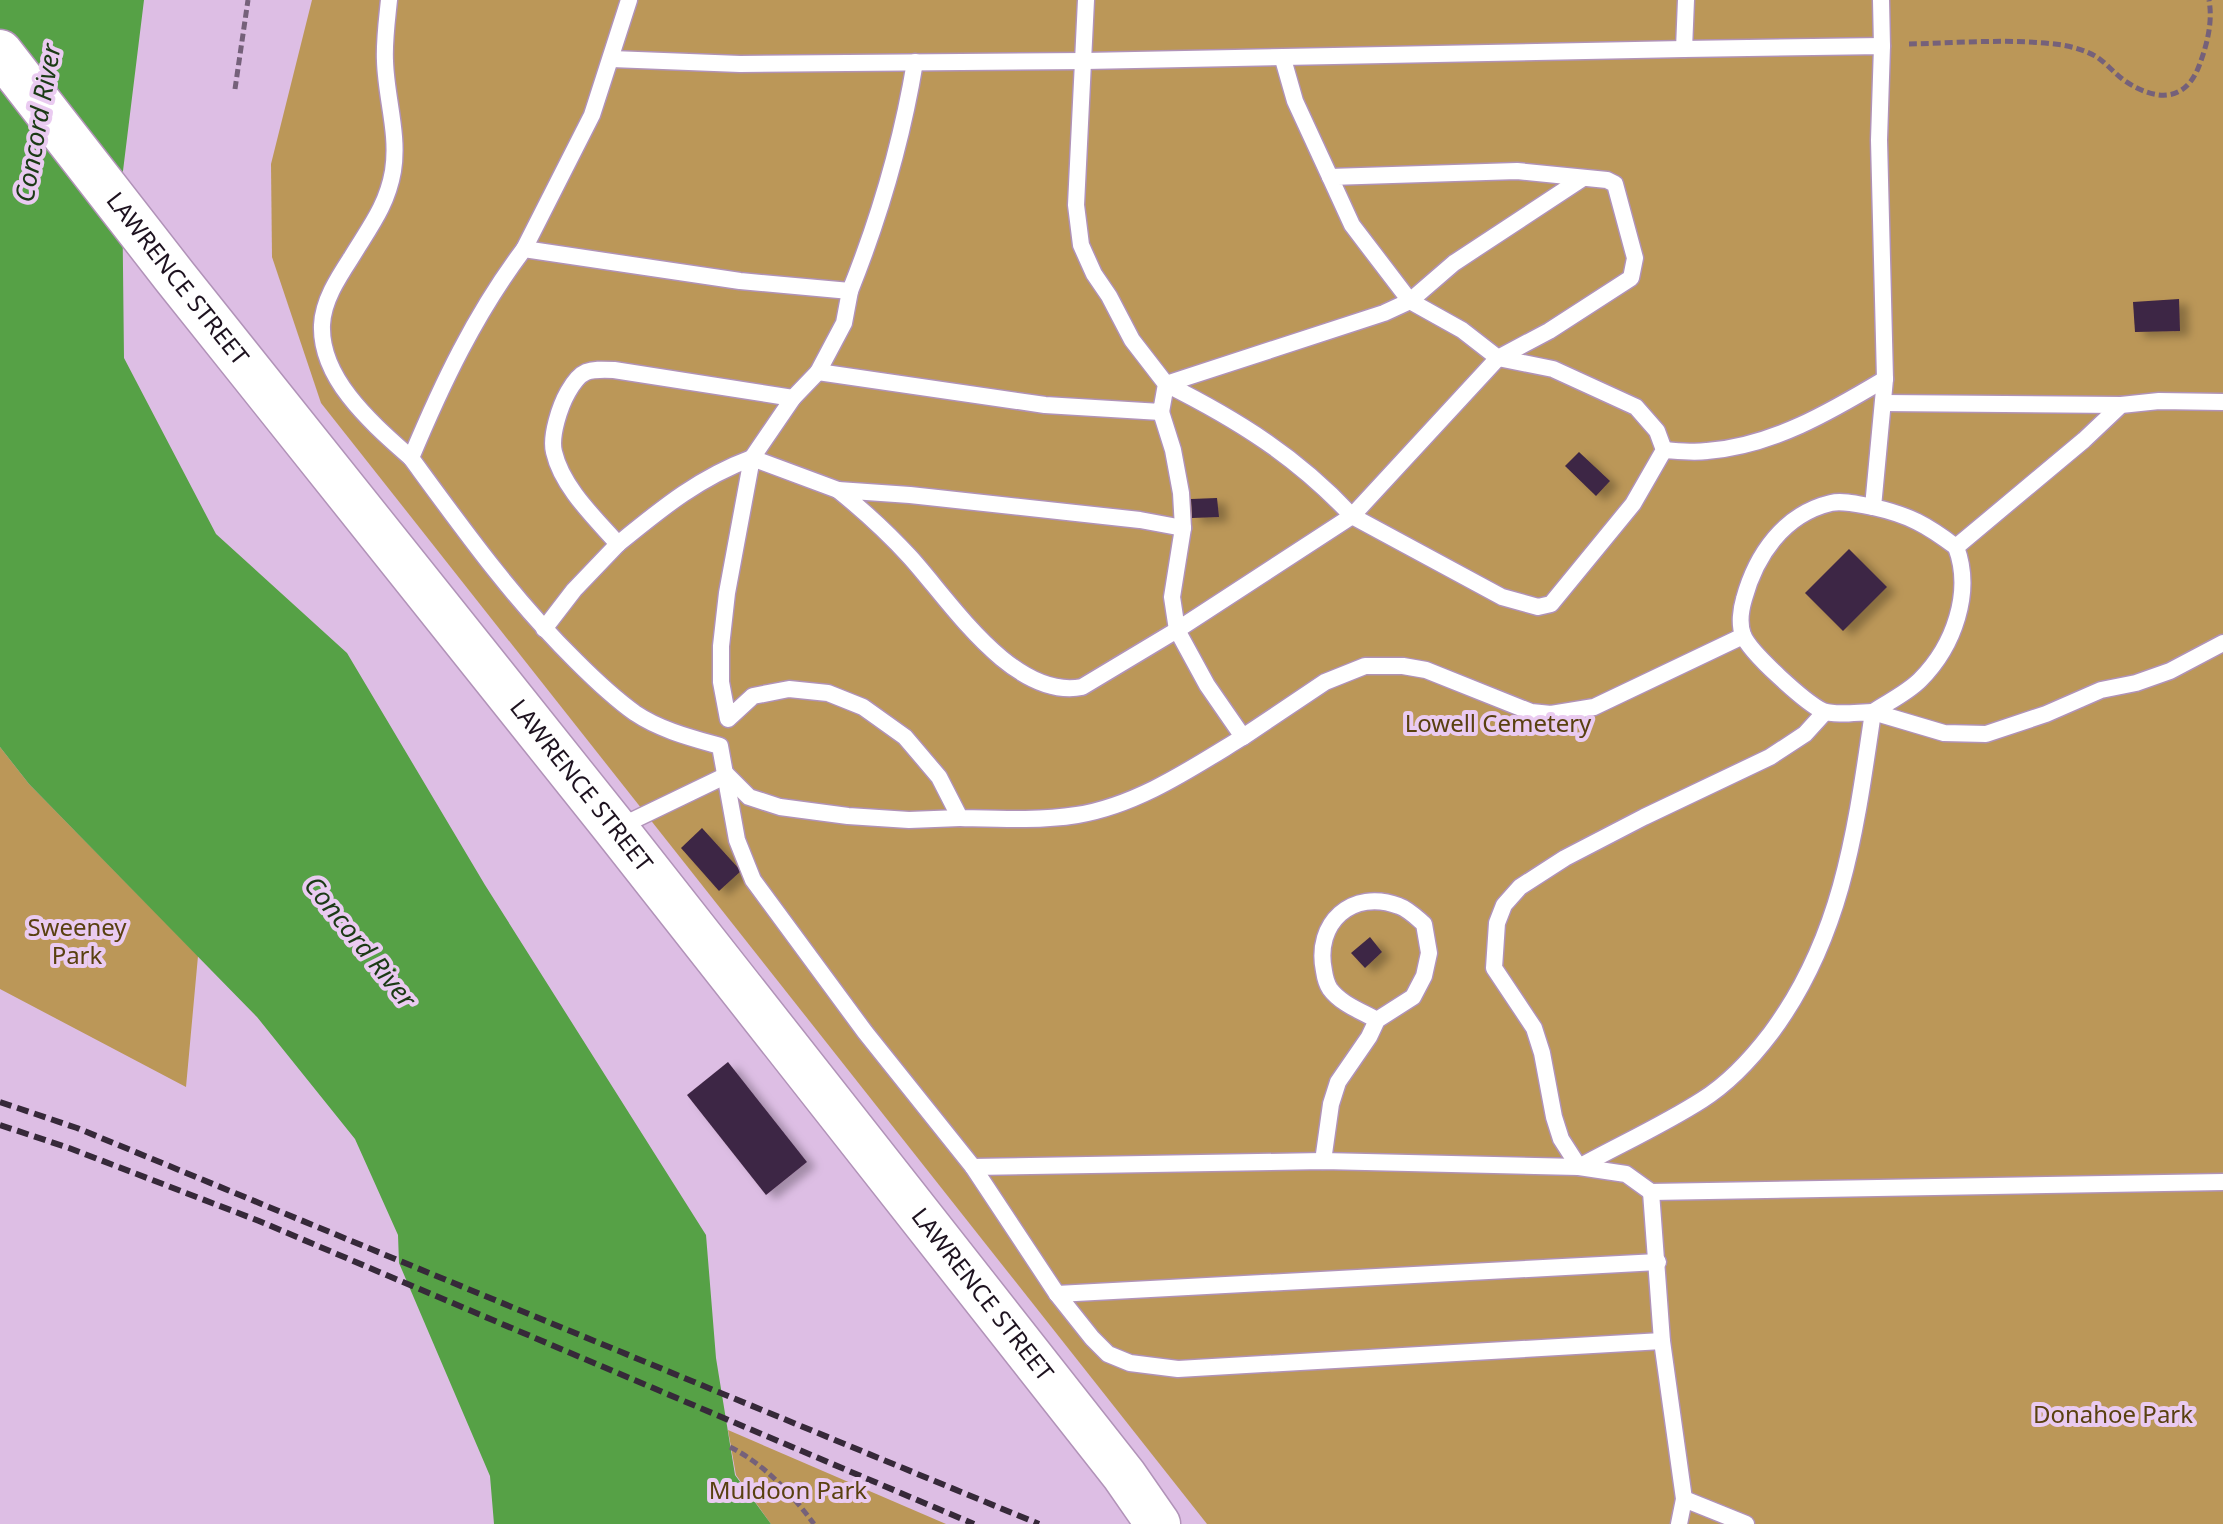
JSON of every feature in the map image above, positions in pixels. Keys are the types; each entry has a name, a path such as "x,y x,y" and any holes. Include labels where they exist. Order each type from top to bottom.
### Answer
{"main road":[{"name":"LAWRENCE STREET","path":"0,52 1124,1475 1158,1524"}],"lane":[{"path":"389,0 385,62 396,152 393,174 382,211 339,276 326,304 322,325 325,355 342,385 379,430 411,458 489,564 544,629 594,678 637,714 686,737 720,746"},
{"path":"411,458 442,384 478,315 524,249 592,115 629,0"},
{"path":"1086,0 1076,205 1081,245 1132,340 1166,384 1216,409 1271,443 1322,484 1352,516 1502,597 1538,607 1551,604 1633,504 1664,450"},
{"path":"1684,49 1686,0"},
{"path":"1873,507 1885,379 1879,140 1881,0"},
{"path":"612,59 740,64 1283,59 1882,46"},
{"path":"1283,59 1295,101 1352,225 1410,301 1462,330 1498,358 1553,369 1636,407 1657,431 1664,450"},
{"path":"915,62 896,158 876,226 850,291 844,323 818,372 793,398 752,458 727,593 721,646 721,682 728,719 720,746 737,840 753,880 884,1056 973,1167 1057,1294 1108,1354 1130,1363 1178,1369 1662,1341"},
{"path":"838,490 877,522 991,649 1027,676 1053,688 1066,691 1082,687 1177,630 1352,516 1498,358 1631,278 1635,258 1615,184 1607,180 1517,171 1330,177"},
{"path":"1166,384 1384,313 1410,301 1454,263 1583,178"},
{"path":"524,249 740,281 850,291"},
{"path":"618,544 585,506 562,472 553,450 564,398 577,377 591,369 614,370 793,398"},
{"path":"818,372 1045,405 1161,412"},
{"path":"1664,450 1706,452 1750,445 1796,428 1885,379"},
{"path":"1166,384 1161,412 1173,450 1181,493 1183,528 1172,597 1177,630 1207,685 1243,737"},
{"path":"1883,403 2121,405 2159,401 2223,402"},
{"path":"1956,547 2121,405"},
{"path":"544,629 574,590 618,544 673,499 718,471 752,458 838,490 1126,518 1183,528"},
{"path":"1579,1167 1703,1100 1752,1059 1795,1000 1824,943 1843,881 1873,712 1919,681 1946,648 1959,612 1964,568 1956,547 1929,526 1906,515 1833,502 1803,513 1779,532 1759,557 1749,580 1741,611 1743,636 1767,665 1825,712 1873,712 1944,733 1986,734 2046,714 2101,690 2136,683 2170,671 2223,643"},
{"path":"727,775 749,797 780,807 863,817 909,820 1020,819 1078,815 1131,799 1187,771 1325,682 1365,666 1403,666 1426,670 1531,712 1551,714 1594,707 1743,636"},
{"path":"728,719 753,696 789,689 828,693 863,707 905,737 939,777 960,818"},
{"path":"1579,1167 1561,1139 1534,1028 1494,968 1497,923 1504,905 1520,887 1565,858 1770,757 1805,734 1825,712"},
{"path":"615,828 727,775"},
{"path":"1323,1161 1331,1104 1338,1082 1377,1020 1413,997 1424,976 1429,953 1424,924 1402,906 1381,901 1357,902 1339,913 1324,937 1321,958 1327,985 1338,998 1377,1020"},
{"path":"973,1167 1323,1161 1579,1167 1626,1174 1651,1192 2223,1182"},
{"path":"1651,1192 1662,1341 1684,1499 1679,1524"},
{"path":"1057,1294 1658,1262"},
{"path":"1684,1499 1746,1524"}],"path":[{"path":"235,89 248,0"},
{"path":"1882,46 1979,43 2064,45 2097,57 2138,89 2167,95 2180,93 2195,75 2211,19 2209,0"},
{"path":"730,1447 752,1458 798,1502 814,1524"}],"green space":[{"name":"Lowell Cemetery","path":"312,0 2223,0 2223,1524 1207,1524 321,403 272,257 271,164"},
{"name":"Sweeney Park","path":"0,747 29,784 198,956 186,1087 0,989"},
{"name":"Muldoon Park","path":"728,1430 946,1524 771,1524 736,1475"}],"water":[{"name":"Concord River","path":"0,0 144,0 122,179 124,358 216,534 347,653 485,885 706,1235 716,1358 735,1475 771,1524 494,1524 490,1476 399,1263 398,1235 355,1139 257,1017 29,784 0,747"}],"building":[{"path":"2179,299 2180,331 2135,332 2133,302"},
{"path":"1579,452 1610,481 1596,496 1565,466"},
{"path":"1217,498 1219,517 1192,518 1191,499"},
{"path":"1849,549 1887,587 1843,631 1805,593"},
{"path":"702,828 741,871 719,891 681,848"},
{"path":"1370,937 1382,952 1365,968 1351,953"},
{"path":"728,1062 807,1162 766,1195 687,1095"}],"railway":[{"path":"0,1102 77,1128 1039,1524"},
{"path":"0,1125 69,1148 259,1221 974,1524"}],"park label":[{"name":"Donahoe Park","path":"2113,1415"}]}
